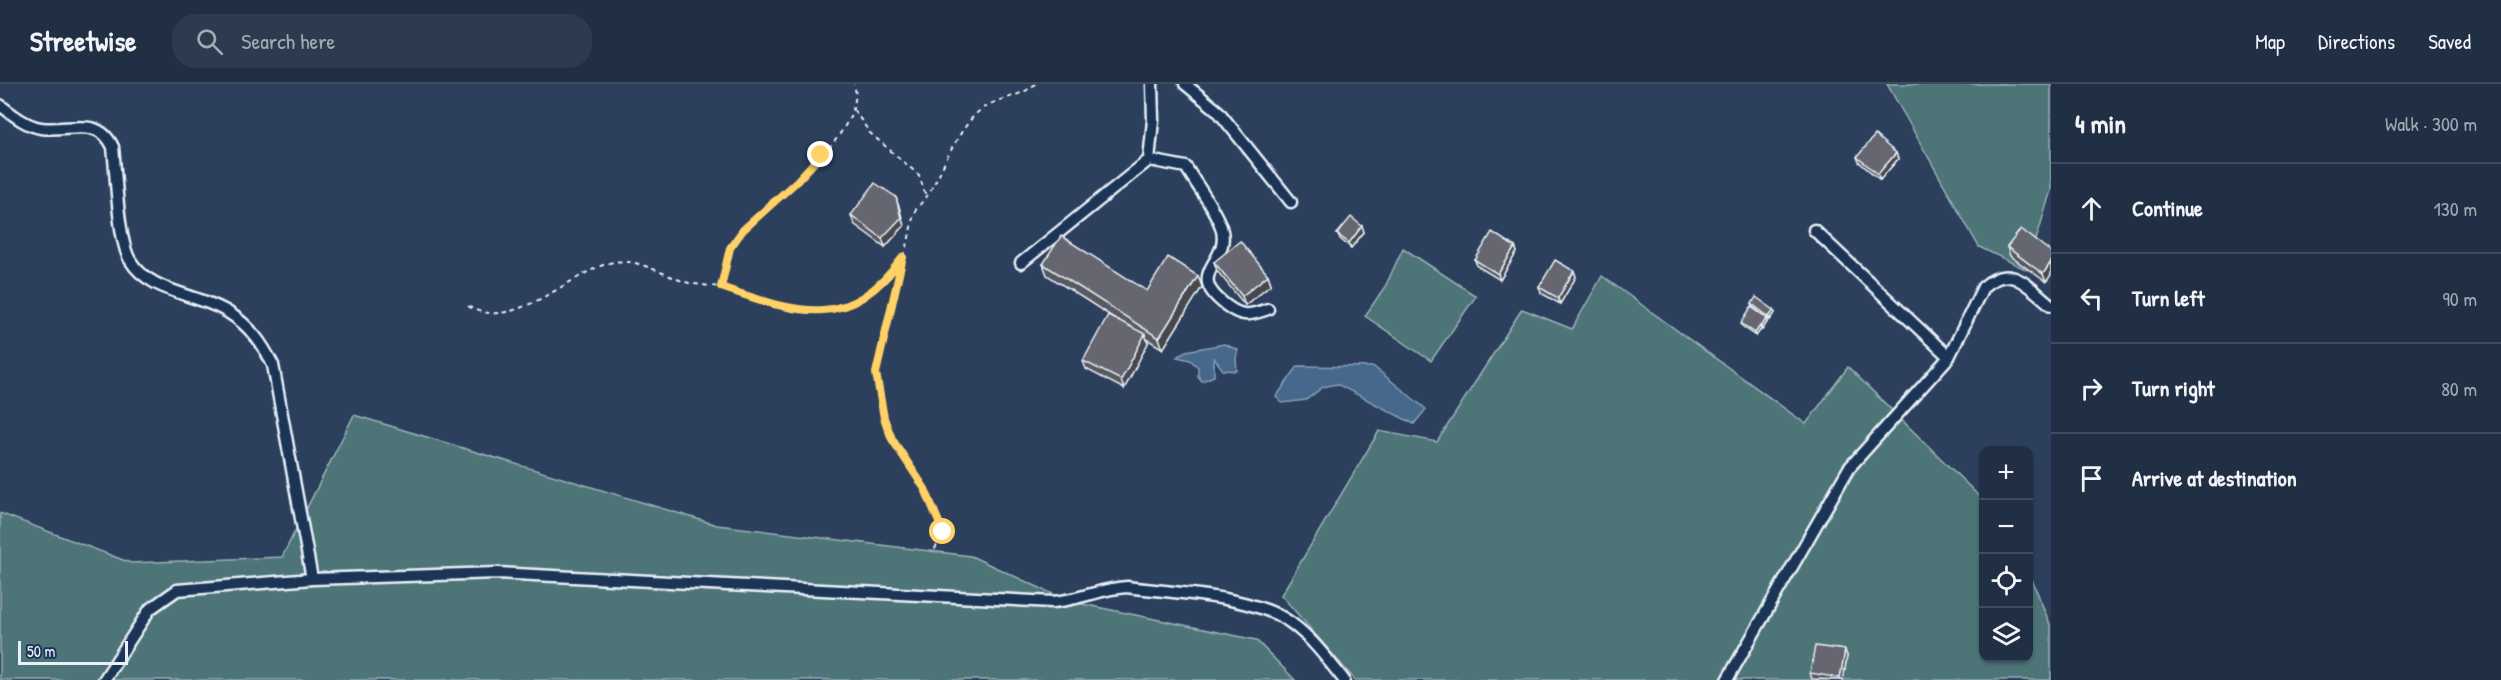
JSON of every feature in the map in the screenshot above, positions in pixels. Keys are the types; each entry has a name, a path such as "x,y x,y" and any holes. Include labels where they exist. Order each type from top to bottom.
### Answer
{"street":[{"path":"1021,263 1149,160 1153,120 1152,84"},
{"path":"1185,84 1218,111 1291,202"},
{"path":"0,105 35,127 84,127 98,129 108,136 113,147 124,240 129,258 139,273 154,282 228,311 246,325 262,343 273,364 312,579"},
{"path":"1149,160 1186,167 1221,227 1223,247 1207,272 1206,281 1214,297 1239,315 1247,316 1268,309"},
{"path":"1814,230 1949,357"},
{"path":"1727,680 1849,468 1949,357 1983,287 1991,279 2004,275 2014,277 2051,305"},
{"path":"104,680 150,609 177,590 312,579 497,573 1053,602 1073,600 1112,587 1127,586 1251,604 1274,612 1311,640 1344,680"}],"path":[{"path":"721,287 730,248 743,230 830,149 844,131 854,110 857,93 854,84"},
{"path":"934,551 943,532 925,489 892,439 884,418 876,373 915,211 927,197 956,139 972,118 986,104 1029,90 1035,84"},
{"path":"854,110 870,133 918,175 927,197"},
{"path":"468,306 480,313 508,310 539,300 590,270 609,262 637,264 688,282 721,287 784,309 819,311 853,304 889,277 903,257"}],"green space":[{"path":"1887,84 2051,84 2051,190 2027,270 1979,247"},
{"path":"1403,248 1476,296 1431,361 1365,316 1386,285"},
{"path":"1602,276 1806,424 1848,367 1979,496 1979,662 2033,662 2033,582 2051,627 2051,680 1355,680 1281,595 1379,431 1437,442 1522,309 1572,329"},
{"path":"354,415 717,525 971,556 1068,601 1256,640 1295,680 0,680 0,513 131,563 282,557"}],"water":[{"path":"1224,344 1238,350 1237,371 1223,370 1214,358 1214,376 1202,381 1198,376 1198,367 1190,360 1177,357 1186,351"},
{"path":"1298,366 1374,367 1426,409 1414,424 1337,384 1323,387 1306,400 1282,403 1276,397"}],"building":[{"path":"1875,135 1896,153 1878,174 1857,157"},
{"path":"875,183 896,197 901,218 882,238 851,215"},
{"path":"1351,217 1362,226 1349,243 1337,234"},
{"path":"2021,229 2051,252 2051,262 2043,274 2007,247"},
{"path":"1492,232 1515,247 1498,274 1475,260"},
{"path":"1061,236 1147,291 1168,257 1198,276 1159,338 1043,264"},
{"path":"1240,241 1268,275 1242,296 1214,262"},
{"path":"1555,260 1574,271 1558,298 1539,287"},
{"path":"1756,297 1774,310 1769,317 1752,304"},
{"path":"1751,307 1767,318 1755,333 1741,323"},
{"path":"1108,315 1145,334 1121,380 1083,361"},
{"path":"1815,646 1845,650 1840,678 1810,673"}],"route":[{"path":"821,155 797,181 743,230 730,248 721,287 784,309 819,311 853,304 889,277 903,257 876,373 884,418 892,439 902,458 925,489 943,532"}]}
